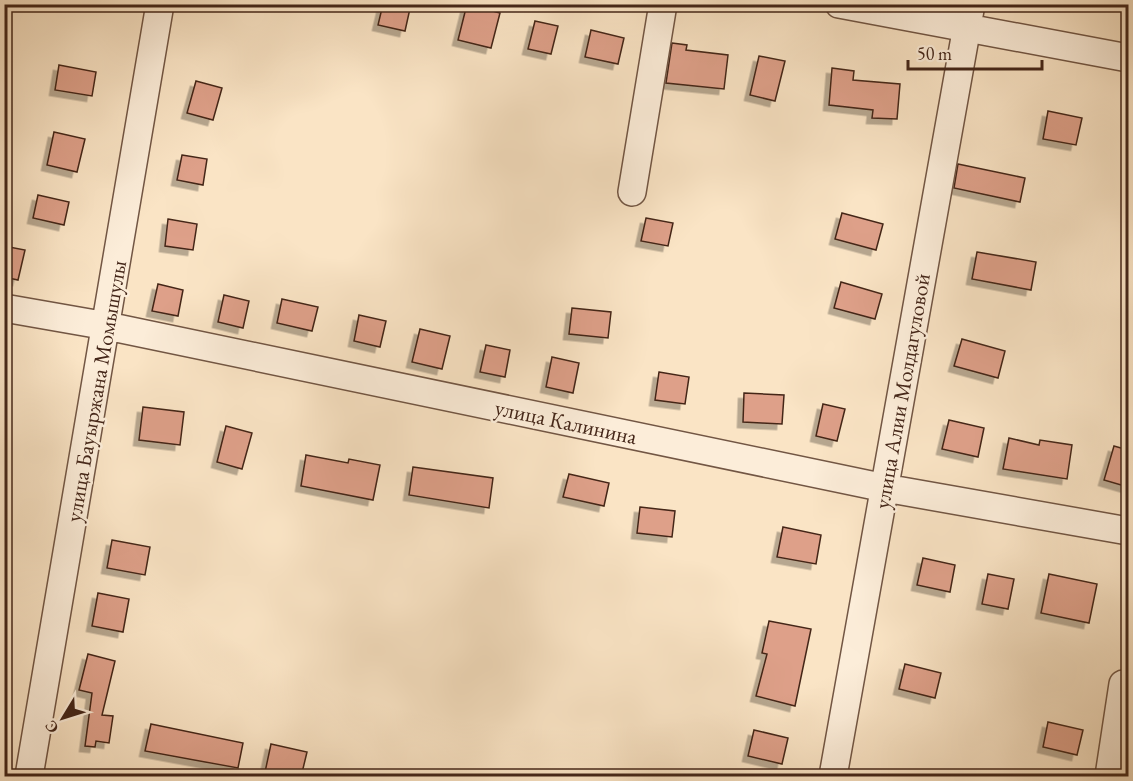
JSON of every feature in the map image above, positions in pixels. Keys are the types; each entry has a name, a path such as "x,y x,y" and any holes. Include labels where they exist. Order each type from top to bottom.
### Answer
{"street":[{"name":"улица Бауыржана Момышулы","path":"29,777 160,4"},
{"path":"632,192 663,4"},
{"path":"839,4 969,16 1128,58"},
{"name":"улица Алии Молдагуловой","path":"833,777 969,16"},
{"name":"улица Калинина","path":"4,308 107,327 885,488 1128,531"},
{"path":"1109,777 1123,684"}],"building":[{"path":"383,4 411,4 405,31 378,25"},
{"path":"467,4 500,13 491,48 458,40"},
{"path":"535,21 558,26 551,54 528,49"},
{"path":"591,30 624,38 618,64 585,57"},
{"path":"672,43 687,45 686,50 728,55 724,89 666,83"},
{"path":"759,56 785,61 775,101 750,95"},
{"path":"59,65 96,72 92,96 55,90"},
{"path":"832,68 854,71 853,80 900,84 897,119 872,118 873,110 829,105"},
{"path":"196,81 222,88 213,120 187,113"},
{"path":"1048,111 1082,118 1076,145 1043,139"},
{"path":"54,132 85,139 77,172 47,165"},
{"path":"182,155 207,159 203,185 177,180"},
{"path":"958,164 1025,178 1020,202 954,188"},
{"path":"38,195 69,202 64,225 33,218"},
{"path":"842,213 883,224 876,250 835,239"},
{"path":"646,218 673,223 668,246 641,241"},
{"path":"168,219 197,224 193,250 165,246"},
{"path":"4,246 25,250 18,280 4,277"},
{"path":"977,252 1036,262 1031,290 972,279"},
{"path":"841,282 882,294 875,319 834,308"},
{"path":"158,284 183,290 178,316 152,311"},
{"path":"224,295 249,301 243,328 218,322"},
{"path":"282,299 318,307 312,331 277,323"},
{"path":"572,308 611,312 608,338 569,334"},
{"path":"359,315 386,321 380,347 354,341"},
{"path":"420,329 450,336 442,369 412,362"},
{"path":"962,339 1005,351 998,378 954,366"},
{"path":"486,345 510,350 505,377 480,372"},
{"path":"552,357 579,363 573,393 546,387"},
{"path":"659,372 689,377 685,404 655,400"},
{"path":"744,393 784,395 782,424 743,422"},
{"path":"823,404 845,409 837,441 816,436"},
{"path":"143,407 184,412 180,445 139,440"},
{"path":"949,420 984,428 978,457 942,449"},
{"path":"226,426 252,433 242,469 217,462"},
{"path":"1009,438 1039,445 1040,440 1072,445 1067,479 1003,469"},
{"path":"1114,446 1128,450 1128,487 1104,480"},
{"path":"306,455 348,463 349,459 380,465 373,500 301,486"},
{"path":"413,467 493,478 489,508 409,495"},
{"path":"569,474 609,483 604,506 563,497"},
{"path":"640,507 675,511 672,537 637,533"},
{"path":"783,527 821,535 816,564 777,557"},
{"path":"112,540 150,547 145,575 107,568"},
{"path":"923,558 955,565 950,592 917,585"},
{"path":"988,574 1014,579 1008,609 982,604"},
{"path":"1049,574 1097,584 1089,623 1041,613"},
{"path":"98,593 129,599 123,632 92,626"},
{"path":"769,621 811,629 795,706 756,696 767,654 762,653"},
{"path":"88,654 115,661 102,715 113,716 109,743 96,741 95,747 85,746 92,693 79,690"},
{"path":"905,664 941,673 935,698 899,689"},
{"path":"1048,722 1083,730 1077,755 1043,747"},
{"path":"151,724 243,743 238,768 145,751"},
{"path":"754,730 788,738 782,764 748,756"},
{"path":"271,744 307,752 301,777 265,772"}]}
